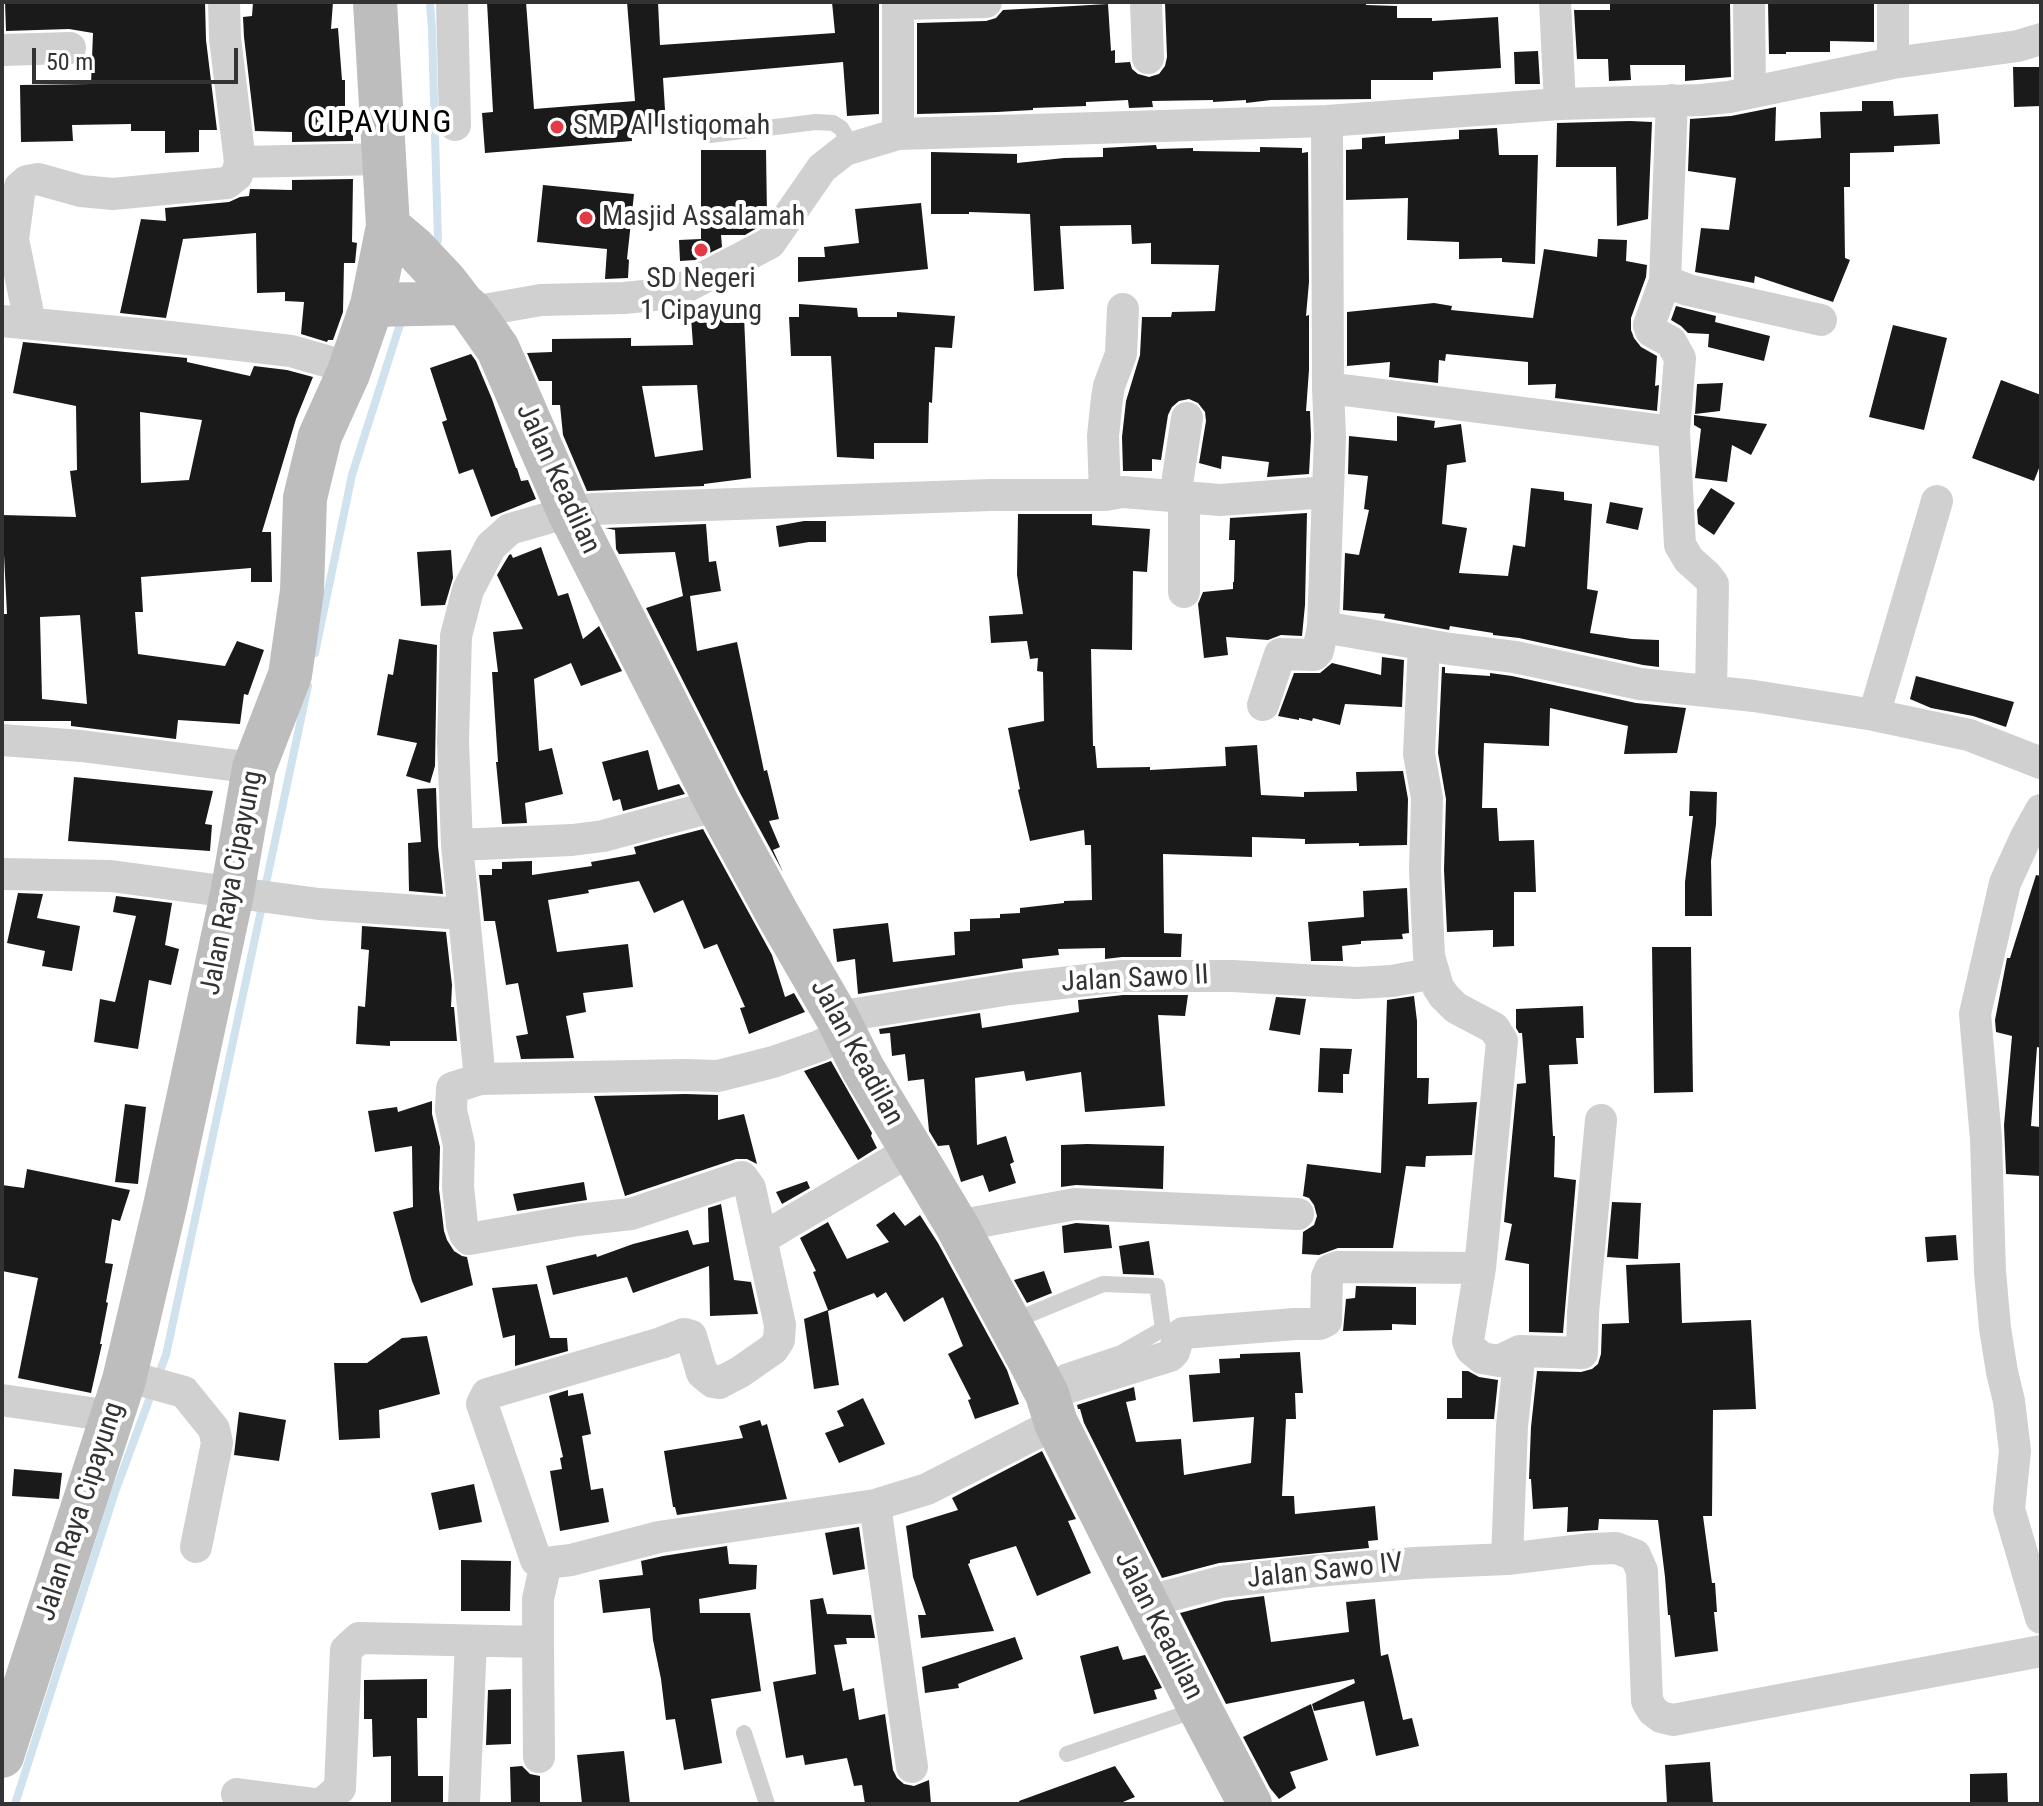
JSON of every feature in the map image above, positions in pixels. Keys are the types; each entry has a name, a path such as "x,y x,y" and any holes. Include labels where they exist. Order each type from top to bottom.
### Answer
{"main road":[{"name":"Jalan Raya Cipayung","path":"6,1734 124,1392 237,894 254,768 290,675 302,591 305,498 320,436 348,374 430,302 401,237 383,159 375,2"},
{"name":"Jalan Keadilan","path":"401,237 430,302 498,349 569,512 718,805 863,1069 957,1226 1010,1323 1246,1803"}],"street":[{"path":"224,2 240,162 237,175 227,183 113,194 81,191 38,179 27,181 20,187 13,239 16,322 291,351 333,363 348,374"},
{"path":"452,2 455,125"},
{"path":"898,134 898,3 986,2"},
{"path":"1146,2 1148,58"},
{"path":"1555,2 1560,104"},
{"path":"1749,2 1750,92"},
{"path":"1893,2 1893,63"},
{"path":"430,302 624,298 674,293 770,243 822,168 845,150 898,134 1327,121 1560,104 1729,97 1893,63 2018,46 2041,39"},
{"path":"2,50 70,48"},
{"path":"1672,100 1665,281 1649,325 1651,331 1671,342 1680,358 1674,432 1680,545 1689,560 1713,584 1711,691"},
{"path":"1263,705 1280,654 1314,655 1318,651 1323,627 1330,437 1327,121"},
{"path":"240,162 383,159"},
{"path":"1665,281 1688,290 1821,320"},
{"path":"1105,495 1103,436 1109,386 1121,354 1123,309"},
{"path":"1328,388 1674,432"},
{"path":"1184,592 1180,498 1187,418"},
{"path":"1328,492 1220,500 1123,492 1105,495 977,496 594,509 569,512 510,529 491,546 468,590 456,636 453,741 457,845 480,1079 452,1088 451,1110 459,1145 458,1187 465,1234 469,1239 631,1214 742,1177 750,1188 780,1325 779,1340 773,1349 719,1383 702,1373 691,1336 684,1334 487,1394 482,1404 536,1560 546,1563 571,1560 659,1537 875,1505 927,1489 977,1463 1047,1399 1170,1356 1183,1333 1320,1324 1326,1321 1327,1277 1330,1270 1338,1267 1480,1268"},
{"path":"1874,715 1937,501"},
{"path":"1323,627 1515,657 1640,684 1874,715 1969,735 2041,763"},
{"path":"1424,644 1419,754 1427,798 1429,956 1438,987 1444,996 1456,1008 1494,1028 1502,1041 1480,1268 1468,1341 1471,1349 1482,1358 1499,1361 1520,1351 1582,1353 1584,1298 1601,1120"},
{"path":"2,740 81,746 254,768"},
{"path":"457,845 603,836 718,805"},
{"path":"2041,810 2005,883 1975,1014 1986,1139 1995,1328 2015,1451 2009,1509 2041,1618"},
{"path":"2,874 111,876 319,904 463,914"},
{"name":"Jalan Sawo II","path":"480,1079 718,1076 819,1046 841,1025 1010,989 1122,976 1232,976 1357,983 1392,981 1434,973"},
{"path":"761,1239 911,1150"},
{"path":"957,1226 1075,1204 1298,1214"},
{"path":"1507,1559 1512,1426 1520,1351"},
{"path":"2,1400 124,1392 184,1392 214,1429 217,1443 196,1547"},
{"path":"875,1505 912,1767"},
{"name":"Jalan Sawo IV","path":"1146,1602 1221,1582 1315,1571 1507,1559 1616,1548 1635,1555 1642,1571 1647,1701 1661,1717 1673,1720 2041,1651"},
{"path":"539,1757 538,1599 546,1563"},
{"path":"322,1804 340,1788 346,1650 359,1638 538,1642"},
{"path":"464,1804 471,1641"},
{"path":"237,1794 315,1804"}],"lane":[{"path":"710,135 816,122 833,123 841,128 852,147"},
{"path":"1010,1323 1103,1284 1157,1286 1163,1329 1047,1399"},
{"path":"1067,1754 1199,1707"},
{"path":"744,1733 767,1804"}],"building":[{"path":"5,2 205,2 206,40 217,130 199,130 199,152 165,153 165,131 131,131 131,124 72,125 73,141 21,142 20,85 91,84 93,33 69,29 6,31"},
{"path":"253,2 333,2 331,29 338,28 342,80 345,80 345,130 353,130 353,141 292,142 292,132 255,131 243,17 252,16"},
{"path":"487,2 526,2 534,109 635,101 627,2 658,2 660,45 835,33 832,2 879,2 879,114 847,116 843,62 663,78 666,126 631,128 632,141 485,153 482,113 493,112"},
{"path":"1366,2 1366,5 1397,6 1397,18 1432,18 1432,21 1498,17 1501,68 1433,72 1433,80 1371,80 1371,99 1246,103 1246,100 1152,101 1153,107 1129,108 1128,100 1086,102 1086,106 1033,110 917,114 917,23 986,21 996,18 1003,10 1108,4 1111,51 1115,50 1115,63 1130,62 1138,74 1149,77 1159,74 1165,66 1165,3"},
{"path":"1610,2 1730,2 1731,77 1685,81 1685,65 1630,65 1631,80 1609,81 1608,59 1577,59 1574,10 1610,10"},
{"path":"1768,2 1874,3 1874,42 1830,41 1830,52 1769,54"},
{"path":"1538,51 1540,84 1515,84 1514,52"},
{"path":"2013,67 2041,67 2041,106 2014,107"},
{"path":"1862,101 1893,101 1894,116 1938,114 1940,144 1894,146 1894,152 1850,153 1850,187 1844,187 1845,258 1850,260 1833,302 1755,276 1754,283 1695,272 1701,228 1729,230 1736,178 1688,171 1690,119 1731,116 1776,107 1775,141 1821,138 1820,112 1862,111"},
{"path":"1652,122 1648,219 1617,226 1616,167 1556,167 1557,123"},
{"path":"1497,128 1499,155 1538,155 1535,264 1502,262 1502,258 1459,259 1459,242 1407,240 1408,198 1346,200 1346,150 1362,149 1362,138 1385,136 1385,144 1459,139 1459,130"},
{"path":"1156,145 1157,149 1193,148 1193,151 1260,152 1260,147 1302,148 1302,153 1308,152 1309,282 1306,316 1309,315 1309,370 1306,411 1310,411 1309,474 1267,477 1269,462 1222,456 1221,469 1199,463 1205,412 1198,403 1189,399 1179,401 1172,407 1161,460 1152,459 1152,471 1123,471 1122,437 1126,401 1140,355 1142,317 1171,317 1172,312 1215,311 1219,265 1151,264 1151,243 1132,244 1131,225 1060,226 1064,289 1034,291 1030,214 931,214 931,152 1017,154 1017,163 1103,157 1103,148"},
{"path":"701,150 766,150 767,215 757,228 745,235 721,235 722,247 695,260 680,261 679,240 701,239"},
{"path":"353,179 352,242 357,243 355,263 344,263 343,312 333,340 327,342 301,334 304,302 285,301 285,292 257,293 256,233 183,239 166,318 120,313 141,219 166,221 165,208 229,202 249,196 250,189 292,190 292,180"},
{"name":"Masjid Assalamah","path":"543,185 634,194 628,278 605,279 607,249 537,242"},
{"path":"921,203 928,269 798,282 798,257 825,257 824,247 859,243 855,209"},
{"path":"1598,239 1627,240 1626,261 1647,265 1646,277 1631,318 1631,330 1641,347 1657,356 1657,411 1555,398 1556,384 1528,385 1528,362 1446,354 1445,361 1439,360 1438,383 1389,377 1390,362 1347,366 1347,312 1434,303 1452,306 1451,310 1533,318 1544,249 1597,257"},
{"path":"799,304 857,308 858,317 897,317 897,312 955,316 952,348 935,347 928,443 874,443 874,459 837,457 831,356 791,356 789,317 799,317"},
{"path":"1676,306 1716,316 1715,322 1770,336 1764,361 1708,347 1709,334 1688,333 1671,320"},
{"path":"744,316 751,478 704,486 587,491 563,435 560,405 552,405 552,381 539,381 527,353 552,352 552,339 631,338 631,346 693,345 691,317","holes":["697,385 703,450 655,457 642,386"]},
{"path":"1893,325 1947,338 1924,430 1869,417"},
{"path":"23,342 187,358 187,362 250,376 254,366 313,377 296,419 262,532 271,532 272,582 251,582 251,568 141,577 143,612 135,612 138,654 225,666 237,641 264,650 248,695 244,694 240,724 178,720 176,739 71,726 71,721 2,721 2,614 7,614 2,515 76,517 70,471 77,470 76,406 13,393","holes":["140,412 202,420 189,480 141,483","80,615 87,704 42,699 40,617"]},
{"path":"471,354 492,399 521,481 528,480 536,499 491,517 473,469 459,474 442,422 447,420 430,368"},
{"path":"2001,380 2041,395 2041,463 2034,481 1972,458"},
{"path":"1723,383 1720,411 1695,414 1697,384"},
{"path":"1694,415 1767,424 1751,455 1732,445 1727,482 1695,478 1701,429 1694,425"},
{"path":"1397,416 1435,421 1434,428 1461,424 1466,462 1447,465 1442,524 1467,528 1459,573 1508,576 1513,545 1525,547 1531,488 1564,492 1564,500 1592,504 1587,589 1598,591 1590,633 1659,640 1659,667 1493,633 1450,626 1449,630 1384,618 1385,614 1343,610 1345,553 1359,555 1369,510 1364,509 1368,476 1348,474 1349,436 1397,441"},
{"path":"1711,488 1735,503 1714,535 1698,524 1697,510"},
{"path":"1610,502 1643,508 1638,530 1606,523"},
{"path":"1307,513 1302,636 1281,635 1268,640 1226,637 1228,655 1204,658 1198,604 1203,592 1233,589 1235,540 1229,540 1230,518"},
{"path":"1018,514 1092,514 1092,525 1150,529 1147,572 1133,571 1132,650 1091,649 1093,746 1097,768 1150,767 1150,770 1226,766 1225,747 1257,745 1261,795 1304,797 1304,792 1357,791 1356,772 1403,771 1408,799 1407,845 1305,844 1305,839 1252,837 1252,857 1163,854 1164,933 1182,934 1181,957 1105,959 1105,948 1058,949 1059,955 1022,959 1023,968 858,994 855,959 837,962 833,929 888,923 893,962 955,955 954,932 970,931 970,919 1000,918 1000,914 1020,913 1020,908 1092,900 1091,845 1085,845 1084,830 1030,841 1018,790 1008,728 1044,721 1043,672 1037,671 1038,658 1030,659 1027,641 991,643 989,616 1023,614 1017,575"},
{"path":"826,521 826,542 779,547 776,526"},
{"path":"706,524 709,562 716,561 721,591 690,596 697,651 737,642 764,771 767,770 779,819 769,821 780,847 773,850 783,872 646,608 683,596 675,552 619,554 615,530 605,528"},
{"path":"541,547 558,596 568,593 583,639 599,626 622,671 581,686 571,663 534,679 539,751 552,748 563,794 525,803 527,823 502,824 492,672 498,672 493,632 523,629 497,575 509,555 513,558"},
{"path":"451,550 453,578 445,605 421,606 417,552"},
{"path":"399,639 437,645 435,766 430,783 406,776 417,743 377,735 388,674 393,675"},
{"path":"1382,657 1404,660 1402,707 1345,704 1340,725 1313,718 1312,721 1278,716 1294,673 1320,673 1332,663 1381,675"},
{"path":"1442,667 1445,667 1445,673 1512,676 1636,703 1686,708 1677,753 1624,754 1628,726 1550,708 1549,746 1484,743 1482,808 1497,808 1499,841 1534,840 1536,892 1514,892 1514,946 1493,947 1493,930 1447,932 1444,870 1446,799 1438,753"},
{"path":"1916,676 2014,702 2006,727 1973,716 1931,708 1910,699"},
{"path":"648,750 658,790 679,784 685,794 623,811 620,799 613,801 602,762"},
{"path":"74,777 213,791 205,824 212,825 210,851 68,841"},
{"path":"436,788 443,894 409,891 408,843 421,842 417,789"},
{"path":"1690,791 1717,792 1711,861 1712,916 1685,916 1685,882 1693,816 1689,816"},
{"path":"703,829 772,955 785,997 794,993 805,1012 749,1034 740,1008 745,1007 717,944 704,949 683,900 654,913 639,881 548,900 557,952 628,944 633,987 583,993 586,1012 566,1016 574,1058 521,1059 516,1036 528,1034 518,983 506,985 495,921 484,921 479,875 492,875 492,869 502,869 502,862 532,861 532,875 592,866 591,862 636,854 634,847"},
{"path":"2036,875 2041,876 2041,1048 2037,1047 2031,1126 2041,1127 2041,1176 2006,1174 2004,1125 2012,1036 1996,1032 1995,1020 2007,958 2010,958"},
{"path":"1407,888 1409,933 1402,934 1403,939 1361,941 1361,944 1342,946 1343,961 1311,961 1308,922 1364,917 1363,891"},
{"path":"18,893 43,894 37,918 80,926 72,971 42,966 45,951 7,943"},
{"path":"116,896 172,903 165,945 179,949 171,985 149,980 138,1049 94,1042 100,999 115,1002 136,916 113,912"},
{"path":"362,926 446,932 452,985 451,1007 454,1007 457,1041 390,1041 390,1046 356,1044 358,1006 365,1007 369,950 361,949"},
{"path":"1652,947 1691,947 1693,1092 1654,1093"},
{"path":"1123,995 1188,995 1185,1016 1158,1015 1165,1106 1085,1112 1081,1072 1026,1081 1024,1071 975,1078 977,1145 1006,1136 1014,1162 1010,1164 1016,1183 989,1192 983,1175 961,1182 949,1145 938,1146 929,1131 924,1079 908,1081 905,1054 892,1056 890,1033 880,1034 879,1029 980,1013 982,1028 1079,1012 1078,1000"},
{"path":"1414,996 1417,1078 1429,1078 1428,1104 1477,1102 1472,1155 1426,1156 1425,1167 1406,1166 1393,1248 1338,1248 1319,1255 1302,1254 1303,1232 1314,1225 1317,1216 1314,1205 1303,1196 1307,1164 1381,1173 1387,1000"},
{"path":"1276,997 1306,999 1300,1035 1269,1030"},
{"path":"1583,1006 1584,1038 1576,1038 1578,1064 1549,1065 1555,1136 1554,1177 1576,1180 1563,1333 1529,1332 1529,1264 1505,1260 1512,1224 1504,1222 1517,1084 1526,1083 1522,1033 1516,1028 1516,1009"},
{"path":"1320,1048 1352,1049 1349,1074 1343,1074 1343,1093 1318,1092"},
{"path":"831,1061 872,1133 877,1148 858,1160 804,1071"},
{"path":"718,1095 718,1120 744,1114 757,1164 747,1159 736,1159 625,1196 594,1096"},
{"path":"432,1101 440,1147 439,1189 444,1231 454,1251 467,1257 473,1285 421,1303 393,1212 413,1207 412,1146 375,1152 368,1111 397,1107 398,1112"},
{"path":"125,1104 146,1107 138,1184 115,1182"},
{"path":"1061,1145 1164,1146 1163,1189 1061,1187"},
{"path":"27,1169 130,1190 120,1221 112,1219 105,1263 113,1264 102,1344 91,1393 18,1378 38,1278 2,1271 2,1185 24,1188"},
{"path":"807,1181 810,1188 782,1204 776,1192"},
{"path":"584,1182 587,1200 517,1211 513,1194"},
{"path":"1612,1202 1641,1203 1638,1259 1607,1257"},
{"path":"721,1204 734,1280 751,1282 758,1314 710,1316 709,1266 633,1293 627,1277 553,1295 546,1266 596,1254 597,1257 688,1230 693,1245 709,1242 708,1208"},
{"path":"894,1212 905,1226 920,1215 1007,1370 1019,1404 975,1419 968,1400 971,1399 948,1354 963,1346 943,1297 904,1322 886,1292 877,1298 874,1293 828,1311 839,1385 814,1389 804,1319 828,1310 813,1272 816,1271 800,1238 828,1222 847,1259 889,1242 876,1225"},
{"path":"1076,1223 1109,1225 1112,1248 1064,1253 1062,1226"},
{"path":"1956,1235 1958,1260 1927,1262 1925,1237"},
{"path":"1149,1241 1154,1275 1123,1274 1119,1246"},
{"path":"1680,1263 1682,1323 1751,1320 1756,1409 1713,1410 1712,1516 1703,1516 1712,1583 1715,1583 1718,1651 1675,1657 1658,1520 1599,1519 1598,1530 1567,1532 1568,1507 1533,1509 1529,1479 1537,1371 1581,1372 1592,1369 1598,1364 1601,1354 1602,1324 1629,1323 1626,1265"},
{"path":"1044,1271 1052,1293 1027,1303 1014,1280"},
{"path":"537,1284 550,1338 567,1338 568,1351 515,1366 515,1335 503,1338 492,1288"},
{"path":"1356,1286 1416,1287 1416,1325 1392,1324 1392,1330 1343,1331 1346,1299 1355,1298"},
{"path":"427,1336 440,1394 379,1410 380,1438 339,1440 334,1363 367,1363 402,1338"},
{"path":"1300,1352 1303,1393 1295,1393 1296,1419 1286,1419 1282,1496 1294,1496 1295,1514 1375,1506 1378,1540 1368,1541 1369,1548 1219,1563 1162,1578 1077,1405 1134,1387 1136,1400 1126,1402 1136,1442 1181,1439 1184,1475 1251,1463 1254,1417 1193,1422 1189,1375 1220,1373 1219,1359 1240,1358 1240,1354"},
{"path":"1462,1371 1498,1380 1494,1419 1447,1419 1447,1398 1462,1398"},
{"path":"568,1390 568,1396 583,1393 591,1434 582,1436 591,1490 603,1488 609,1522 560,1531 550,1471 562,1469 560,1458 563,1457 549,1396"},
{"path":"863,1398 885,1444 839,1463 825,1433 844,1426 837,1411"},
{"path":"239,1412 286,1420 279,1461 234,1455"},
{"path":"760,1420 762,1426 767,1424 787,1499 677,1515 664,1451 743,1438 739,1426"},
{"path":"1042,1451 1076,1519 1068,1521 1091,1573 1037,1596 1016,1546 970,1560 968,1564 994,1631 921,1638 918,1615 926,1615 913,1577 906,1526 958,1510 952,1498"},
{"path":"14,1469 62,1473 59,1499 12,1496"},
{"path":"474,1484 482,1522 439,1530 431,1493"},
{"path":"859,1527 865,1569 833,1575 825,1533"},
{"path":"727,1546 729,1564 757,1565 756,1589 699,1599 700,1613 750,1613 761,1691 711,1699 722,1763 684,1770 675,1719 666,1720 650,1608 603,1613 599,1580 643,1575 641,1561"},
{"path":"461,1560 511,1561 510,1611 461,1611"},
{"path":"1264,1596 1271,1642 1349,1632 1346,1602 1375,1599 1381,1656 1388,1654 1403,1720 1412,1718 1419,1746 1376,1756 1364,1701 1314,1711 1312,1704 1355,1683 1354,1679 1226,1704 1180,1613 1225,1601"},
{"path":"823,1598 827,1614 871,1615 875,1638 846,1638 847,1644 834,1645 843,1691 854,1688 859,1720 885,1714 893,1770 897,1778 904,1784 914,1786 929,1780 931,1804 865,1804 862,1785 854,1786 847,1758 805,1765 803,1755 786,1758 773,1682 816,1674 810,1600"},
{"path":"1015,1637 1023,1659 958,1684 959,1688 925,1693 922,1667"},
{"path":"1118,1646 1123,1660 1145,1655 1162,1688 1154,1690 1157,1699 1094,1714 1080,1656"},
{"path":"427,1679 427,1718 417,1718 418,1776 443,1776 443,1804 391,1804 391,1756 373,1757 372,1719 364,1719 364,1680"},
{"path":"511,1689 511,1744 486,1745 488,1690"},
{"path":"1311,1704 1328,1760 1290,1772 1296,1788 1279,1799 1243,1737"},
{"path":"624,1751 630,1804 582,1804 577,1755"},
{"path":"1710,1762 1713,1804 1667,1804 1665,1765"},
{"path":"522,1766 530,1774 540,1776 540,1804 511,1804 510,1767"},
{"path":"1115,1766 1135,1797 1118,1804 1020,1804 1019,1801"},
{"path":"2007,1773 2008,1804 1970,1804 1970,1774"}],"waterway":[{"path":"430,2 438,240 434,248"},
{"path":"315,653 352,475 402,318"},
{"path":"265,888 308,686"},
{"path":"158,1376 166,1355 263,901"},
{"path":"15,1804 115,1492 153,1389"}],"place":[{"name":"SMP Al Istiqomah","path":"557,127"},
{"name":"Masjid Assalamah","path":"586,218"},
{"name":"SD Negeri 1 Cipayung","path":"701,250"}],"district":[{"name":"CIPAYUNG","path":"380,124"}]}
